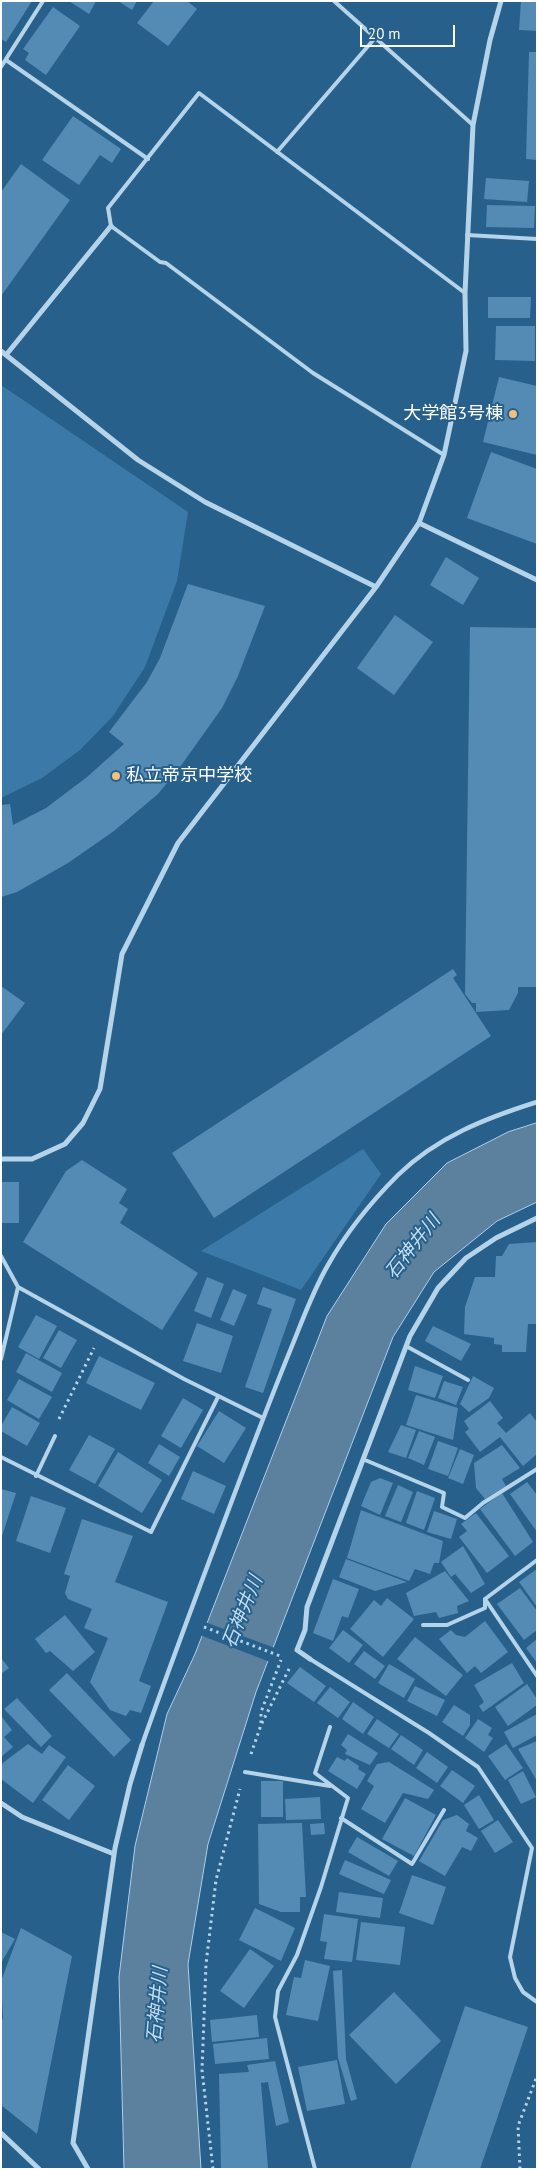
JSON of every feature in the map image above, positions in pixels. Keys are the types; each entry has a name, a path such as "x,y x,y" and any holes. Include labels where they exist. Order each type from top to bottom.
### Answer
{"street":[{"path":"1,1159 32,1159 65,1144 84,1123 100,1089 122,954 178,843 376,587 419,523 444,455 466,351 465,293 473,125 490,40 501,1"},
{"path":"112,226 4,353 138,460 205,502 376,587"},
{"path":"419,523 537,580"},
{"path":"80,2169 87,2166 73,2143 114,1854 130,1784 178,1642 311,1300 328,1265 372,1204 398,1174 423,1153 462,1130 496,1115 537,1102"},
{"path":"310,1659 297,1650 305,1630 307,1607 365,1460 406,1346 438,1288 466,1258 496,1238 537,1218"},
{"path":"1,1803 22,1817 114,1854"},
{"path":"1,2133 39,2169"}],"lane":[{"path":"1,67 43,1"},
{"path":"334,1 473,125"},
{"path":"277,152 375,38"},
{"path":"6,60 148,159"},
{"path":"444,455 313,373 166,264 160,262 112,226 108,208 199,94 465,293"},
{"path":"468,235 537,239"},
{"path":"1,1256 18,1287 218,1396 264,1418"},
{"path":"1,1360 18,1287"},
{"path":"406,1346 468,1380"},
{"path":"1,1457 151,1532 218,1396"},
{"path":"36,1476 56,1436"},
{"path":"365,1460 444,1492 442,1507 465,1518 483,1503 537,1469"},
{"path":"485,1599 537,1560"},
{"path":"423,1625 447,1625 485,1608 485,1599"},
{"path":"485,1599 537,1676"},
{"path":"310,1659 429,1733 478,1767 532,1848 510,1957 515,1978 523,1992 537,2002"},
{"path":"315,2169 275,2017 278,1990 297,1955 321,1887 348,1798 315,1773 330,1727"},
{"path":"245,1772 333,1787"},
{"path":"341,1818 412,1864 444,1810"}],"path":[{"path":"56,1436 56,1426 101,1333"},
{"path":"196,1625 282,1657 262,1712 261,1725"},
{"path":"213,2169 202,2070 206,1964 216,1880 245,1772 261,1725 297,1650"},
{"path":"520,2169 518,2126 537,2076"}],"shaded area":[{"path":"1,385 188,512 177,581 145,667 113,716 80,750 42,778 1,798"},
{"path":"363,1149 381,1174 301,1290 201,1251"}],"water":[{"name":"石神井川","path":"537,1123 537,1202 497,1221 434,1272 393,1337 256,1692 208,1844 188,1964 201,2169 124,2169 119,1977 135,1846 167,1714 195,1654 327,1316 386,1224 447,1163 508,1132"}],"pier":[{"path":"205,1622 275,1648 270,1662 200,1635"}],"building":[{"path":"1,1 32,1 6,42 1,39"},
{"path":"69,1 96,1 89,14"},
{"path":"118,1 137,1 132,10"},
{"path":"154,1 187,1 197,9 168,46 137,23"},
{"path":"521,1 537,1 537,31 519,30"},
{"path":"53,7 80,26 46,75 25,60 29,53 23,49"},
{"path":"529,52 537,52 537,160 526,159"},
{"path":"73,116 121,149 112,163 100,155 79,185 42,160"},
{"path":"21,164 70,200 1,296 1,192"},
{"path":"486,178 529,181 527,202 484,199"},
{"path":"487,205 535,206 534,228 486,227"},
{"path":"488,297 531,297 530,318 488,318"},
{"path":"496,326 535,326 535,361 495,360"},
{"name":"大学館3号棟","path":"499,377 537,386 537,455 483,442"},
{"path":"491,452 537,469 537,544 467,518"},
{"path":"446,557 479,578 463,605 430,585"},
{"path":"188,584 265,606 238,676 222,708 180,767 158,794 114,831 68,863 17,892 1,897 1,805 10,804 13,825 46,808 87,777 124,744 109,732 147,682 160,658"},
{"path":"395,615 433,642 394,695 357,668"},
{"path":"470,627 537,628 537,987 518,987 518,993 509,1010 476,1012 476,1003 472,1003 465,994"},
{"path":"453,969 457,975 453,978 491,1036 214,1218 172,1153"},
{"path":"1,986 25,1003 1,1035"},
{"path":"82,1160 127,1189 119,1203 128,1209 120,1223 198,1273 162,1330 23,1242 66,1171"},
{"path":"1,1182 19,1182 19,1223 1,1223"},
{"path":"537,1242 537,1324 528,1324 526,1352 502,1352 502,1345 494,1344 494,1338 464,1334 465,1307 475,1277 495,1277 496,1256 502,1256 509,1244"},
{"path":"207,1277 224,1284 211,1318 194,1311"},
{"path":"263,1287 296,1299 263,1393 245,1387 272,1309 257,1304"},
{"path":"233,1289 247,1295 234,1326 220,1320"},
{"path":"36,1315 57,1326 39,1359 18,1347"},
{"path":"197,1323 233,1336 221,1373 183,1361"},
{"path":"433,1326 471,1344 461,1361 425,1341"},
{"path":"59,1330 77,1340 61,1368 43,1358"},
{"path":"26,1353 62,1373 52,1392 16,1372"},
{"path":"99,1356 155,1383 141,1410 86,1383"},
{"path":"415,1366 443,1376 435,1398 408,1390"},
{"path":"473,1376 494,1388 489,1398 469,1412 460,1404"},
{"path":"19,1379 52,1397 39,1419 7,1400"},
{"path":"444,1381 463,1387 456,1405 438,1398"},
{"path":"416,1395 458,1408 453,1440 406,1425"},
{"path":"183,1398 203,1410 181,1448 161,1436"},
{"path":"490,1401 503,1418 497,1423 506,1433 530,1413 537,1422 537,1454 523,1466 500,1437 480,1452 465,1432 469,1429 464,1421"},
{"path":"12,1407 40,1423 27,1446 1,1431 1,1426"},
{"path":"219,1411 246,1428 224,1463 197,1446"},
{"path":"401,1425 416,1430 406,1458 388,1452"},
{"path":"419,1431 435,1437 424,1465 408,1458"},
{"path":"89,1435 115,1449 95,1484 69,1470"},
{"path":"438,1441 458,1448 448,1476 428,1469"},
{"path":"159,1444 180,1457 169,1476 148,1463"},
{"path":"502,1445 520,1468 502,1479 506,1486 485,1499 476,1488 474,1463"},
{"path":"460,1449 474,1455 463,1484 448,1478"},
{"path":"118,1452 162,1480 142,1513 98,1486"},
{"path":"193,1471 226,1486 214,1514 181,1499"},
{"path":"380,1478 393,1483 380,1515 361,1506 371,1482"},
{"path":"527,1482 537,1495 537,1532 510,1494"},
{"path":"398,1485 413,1492 401,1522 385,1516"},
{"path":"1,1489 16,1493 2,1536 1,1536"},
{"path":"417,1491 435,1498 424,1530 406,1523"},
{"path":"502,1493 533,1542 515,1556 480,1509"},
{"path":"31,1496 66,1508 50,1553 16,1541"},
{"path":"361,1510 443,1541 439,1563 434,1563 430,1574 415,1569 409,1581 347,1558"},
{"path":"434,1511 457,1519 451,1539 427,1532"},
{"path":"476,1513 509,1556 487,1573 459,1537 467,1531 461,1524"},
{"path":"82,1519 133,1536 115,1582 168,1602 139,1681 151,1686 141,1713 130,1710 126,1716 110,1710 90,1682 108,1638 84,1628 92,1609 68,1599 65,1593 70,1576 64,1574"},
{"path":"463,1546 485,1584 471,1593 455,1574 451,1577 441,1562"},
{"path":"346,1559 407,1582 375,1591 339,1577"},
{"path":"537,1569 537,1607 519,1582"},
{"path":"445,1571 469,1601 457,1606 458,1613 439,1618 436,1612 414,1616 406,1593"},
{"path":"333,1579 359,1589 348,1618 342,1616 333,1641 313,1633"},
{"path":"520,1588 537,1611 537,1630 524,1640 497,1604"},
{"path":"387,1598 414,1619 383,1657 350,1629 374,1600 381,1606"},
{"path":"65,1615 95,1652 73,1671 50,1651 46,1653 35,1639"},
{"path":"485,1621 508,1652 481,1673 475,1666 467,1673 439,1639 451,1630 456,1635 465,1637"},
{"path":"343,1630 363,1645 349,1663 329,1648"},
{"path":"415,1637 463,1675 446,1696 397,1659"},
{"path":"537,1639 537,1663 526,1648"},
{"path":"364,1651 385,1666 375,1679 354,1664"},
{"path":"1,1658 9,1668 1,1674"},
{"path":"512,1663 524,1683 483,1712 479,1706 484,1702 474,1685"},
{"path":"389,1664 415,1679 404,1698 378,1683"},
{"path":"300,1667 326,1686 314,1702 287,1683"},
{"path":"67,1673 131,1740 114,1757 49,1690"},
{"path":"527,1684 537,1699 537,1705 508,1726 495,1707"},
{"path":"415,1686 445,1700 437,1716 407,1701"},
{"path":"330,1687 350,1702 338,1718 317,1703"},
{"path":"17,1698 52,1736 41,1747 4,1709"},
{"path":"353,1702 374,1717 363,1734 342,1719"},
{"path":"454,1705 470,1715 470,1725 463,1736 442,1722"},
{"path":"537,1714 537,1735 513,1748 504,1732"},
{"path":"1,1716 12,1730 4,1737 13,1747 1,1757"},
{"path":"377,1719 399,1734 389,1748 367,1734"},
{"path":"478,1719 492,1728 488,1735 493,1738 484,1752 465,1738"},
{"path":"348,1734 378,1753 370,1765 345,1754 347,1750 341,1745"},
{"path":"401,1735 423,1750 414,1765 391,1749"},
{"path":"537,1741 537,1781 518,1749"},
{"path":"28,1744 42,1754 49,1745 66,1757 33,1803 1,1779 1,1766 4,1762"},
{"path":"506,1744 523,1768 505,1780 488,1756"},
{"path":"427,1752 448,1767 437,1783 416,1768"},
{"path":"337,1757 345,1761 347,1758 359,1766 358,1769 366,1774 357,1789 328,1771"},
{"path":"389,1762 434,1790 428,1799 403,1793 385,1823 361,1809 374,1786 367,1781 377,1764"},
{"path":"68,1765 95,1786 69,1820 42,1800"},
{"path":"452,1770 475,1786 463,1803 440,1786"},
{"path":"523,1771 536,1797 521,1804 508,1780"},
{"path":"261,1781 283,1781 283,1817 261,1817"},
{"path":"479,1795 494,1820 479,1829 464,1805"},
{"path":"320,1797 321,1819 286,1820 285,1799"},
{"path":"405,1798 436,1815 414,1856 382,1839"},
{"path":"457,1815 469,1824 466,1831 478,1838 471,1851 462,1847 445,1876 419,1861 443,1820"},
{"path":"498,1820 513,1842 495,1853 481,1831"},
{"path":"302,1823 306,1897 300,1897 300,1912 281,1912 259,1904 258,1824"},
{"path":"324,1823 325,1834 311,1835 310,1824"},
{"path":"357,1837 398,1861 389,1876 348,1852"},
{"path":"345,1860 391,1880 384,1894 339,1874"},
{"path":"412,1875 446,1887 433,1925 399,1913"},
{"path":"339,1892 383,1898 380,1918 336,1912"},
{"path":"255,1908 295,1928 281,1961 239,1940"},
{"path":"324,1914 358,1919 352,1962 324,1959 327,1942 320,1941"},
{"path":"361,1922 405,1927 400,1965 356,1960"},
{"path":"21,1928 72,1956 37,2134 1,2105 1,2023 3,2018 1,1981"},
{"path":"1,1932 15,1939 1,1963"},
{"path":"250,1949 274,1966 244,2008 220,1991"},
{"path":"305,1960 330,1966 318,2021 286,2015 294,1977 301,1978"},
{"path":"342,1970 346,2059 357,2099 351,2101 338,2058 333,1971"},
{"path":"394,1992 441,2041 396,2084 349,2035"},
{"path":"465,2006 528,2027 480,2169 410,2169"},
{"path":"257,2015 259,2037 212,2042 210,2020"},
{"path":"267,2038 269,2059 215,2064 213,2044"},
{"path":"337,2060 345,2104 307,2111 298,2067"},
{"path":"275,2061 289,2122 276,2126 268,2082 261,2083 268,2168 221,2169 219,2074 249,2072 247,2065"}],"place":[{"name":"大学館3号棟","path":"513,414"},
{"name":"私立帝京中学校","path":"116,776"}]}
